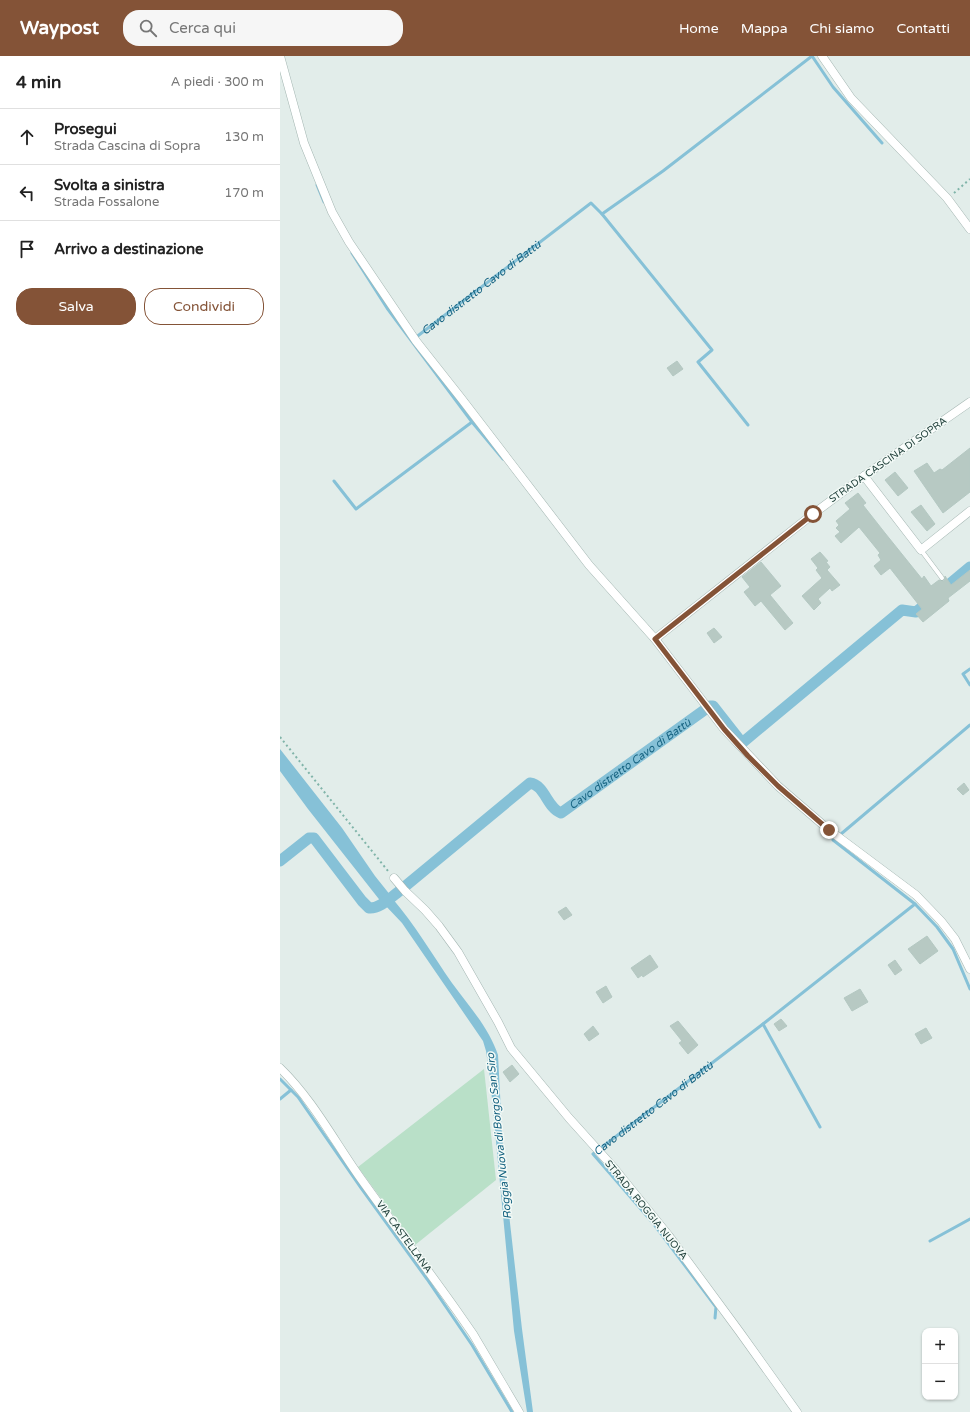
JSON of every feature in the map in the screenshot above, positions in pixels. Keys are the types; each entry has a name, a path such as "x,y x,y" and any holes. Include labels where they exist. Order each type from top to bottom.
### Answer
{"street":[{"path":"280,56 304,143 332,212 349,242 414,338 589,565 655,639 724,729 778,786 829,830 916,895 941,921 955,939 970,969"},
{"path":"822,56 851,98 947,198 970,229"},
{"name":"STRADA CASCINA DI SOPRA","path":"655,639 813,514 864,476 970,402"},
{"path":"864,476 921,550 970,511"},
{"name":"STRADA ROGGIA NUOVA","path":"394,878 435,921 458,952 511,1048 669,1236 797,1412"},
{"name":"VIA CASTELLANA","path":"280,1068 302,1093 324,1123 358,1175 473,1334 519,1412"}],"lane":[{"path":"921,550 942,578"}],"path":[{"path":"947,198 970,179"},
{"path":"280,737 394,878"}],"green space":[{"path":"484,1069 496,1180 415,1245 358,1167"}],"water":[{"path":"280,749 342,828 375,876 391,896 382,903 280,771"},
{"name":"Roggia Nuova di Borgo San Siro","path":"392,898 478,1018 494,1045 498,1055 504,1170 533,1412 527,1412 514,1331 490,1078 486,1051 483,1041 402,923 384,904"}],"building":[{"path":"677,361 683,369 673,376 667,368"},
{"path":"970,448 970,492 943,513 914,471 927,463 934,473 940,469 942,470"},
{"path":"895,472 908,488 898,496 885,480"},
{"path":"858,493 866,503 863,505 922,579 924,576 931,586 939,580 944,581 945,576 951,585 970,570 970,581 948,598 949,601 923,622 916,614 922,609 890,568 881,575 874,566 881,560 878,555 880,553 859,527 841,543 835,536 840,532 836,528 839,525 836,521 850,509 845,503"},
{"path":"921,505 935,524 927,531 911,512"},
{"path":"820,552 828,561 826,562 830,567 827,570 840,585 832,591 830,588 818,599 821,603 814,610 802,596 822,578 816,570 818,568 811,559"},
{"path":"761,562 781,586 770,595 793,623 785,630 761,601 755,606 744,592 750,587 742,577"},
{"path":"714,628 722,637 714,643 707,633"},
{"path":"964,783 969,790 963,795 957,789"},
{"path":"566,907 572,915 564,920 558,912"},
{"path":"927,936 938,951 920,964 908,949"},
{"path":"650,955 658,967 643,977 642,975 638,978 631,968"},
{"path":"895,960 902,970 895,975 888,965"},
{"path":"606,986 612,997 603,1003 596,992"},
{"path":"860,989 868,1002 852,1011 844,998"},
{"path":"781,1019 787,1026 779,1031 774,1024"},
{"path":"678,1021 698,1045 688,1054 679,1043 682,1041 670,1026"},
{"path":"593,1026 599,1034 589,1041 584,1034"},
{"path":"926,1028 932,1038 921,1044 915,1034"},
{"path":"512,1065 519,1074 510,1082 503,1072"}],"waterway":[{"name":"Cavo distretto Cavo di Battù","path":"812,56 833,87 882,143"},
{"name":"Cavo distretto Cavo di Battù","path":"415,338 591,203 602,214 663,171 812,56"},
{"path":"317,185 324,202"},
{"name":"Cavo distretto Cavo di Battù","path":"602,214 712,350 698,362 748,425"},
{"name":"Cavo distretto Cavo di Battù","path":"334,481 356,509 472,422 387,308 352,253"},
{"path":"472,422 503,459"},
{"name":"Cavo distretto Cavo di Battù","path":"280,861 309,838 314,838 362,901 369,908 376,907 397,893 530,783 539,788 552,806 561,813 710,706 713,706 742,743 902,610 916,612 970,567"},
{"name":"Cavo distretto Cavo di Battù","path":"970,669 963,674 970,685"},
{"name":"Cavo distretto Cavo di Battù","path":"841,834 970,725"},
{"name":"Cavo distretto Cavo di Battù","path":"820,1127 763,1024 915,904 833,840"},
{"name":"Cavo distretto Cavo di Battù","path":"915,904 937,927 953,949 970,989"},
{"name":"Cavo distretto Cavo di Battù","path":"715,1318 716,1307 653,1223 593,1154 763,1024"},
{"path":"280,1079 298,1097 361,1188 427,1279 472,1345 512,1412"},
{"path":"280,1099 291,1090"},
{"path":"930,1241 970,1219"}],"route":[{"path":"813,514 655,639 724,729 748,756 778,786 829,830"}]}
